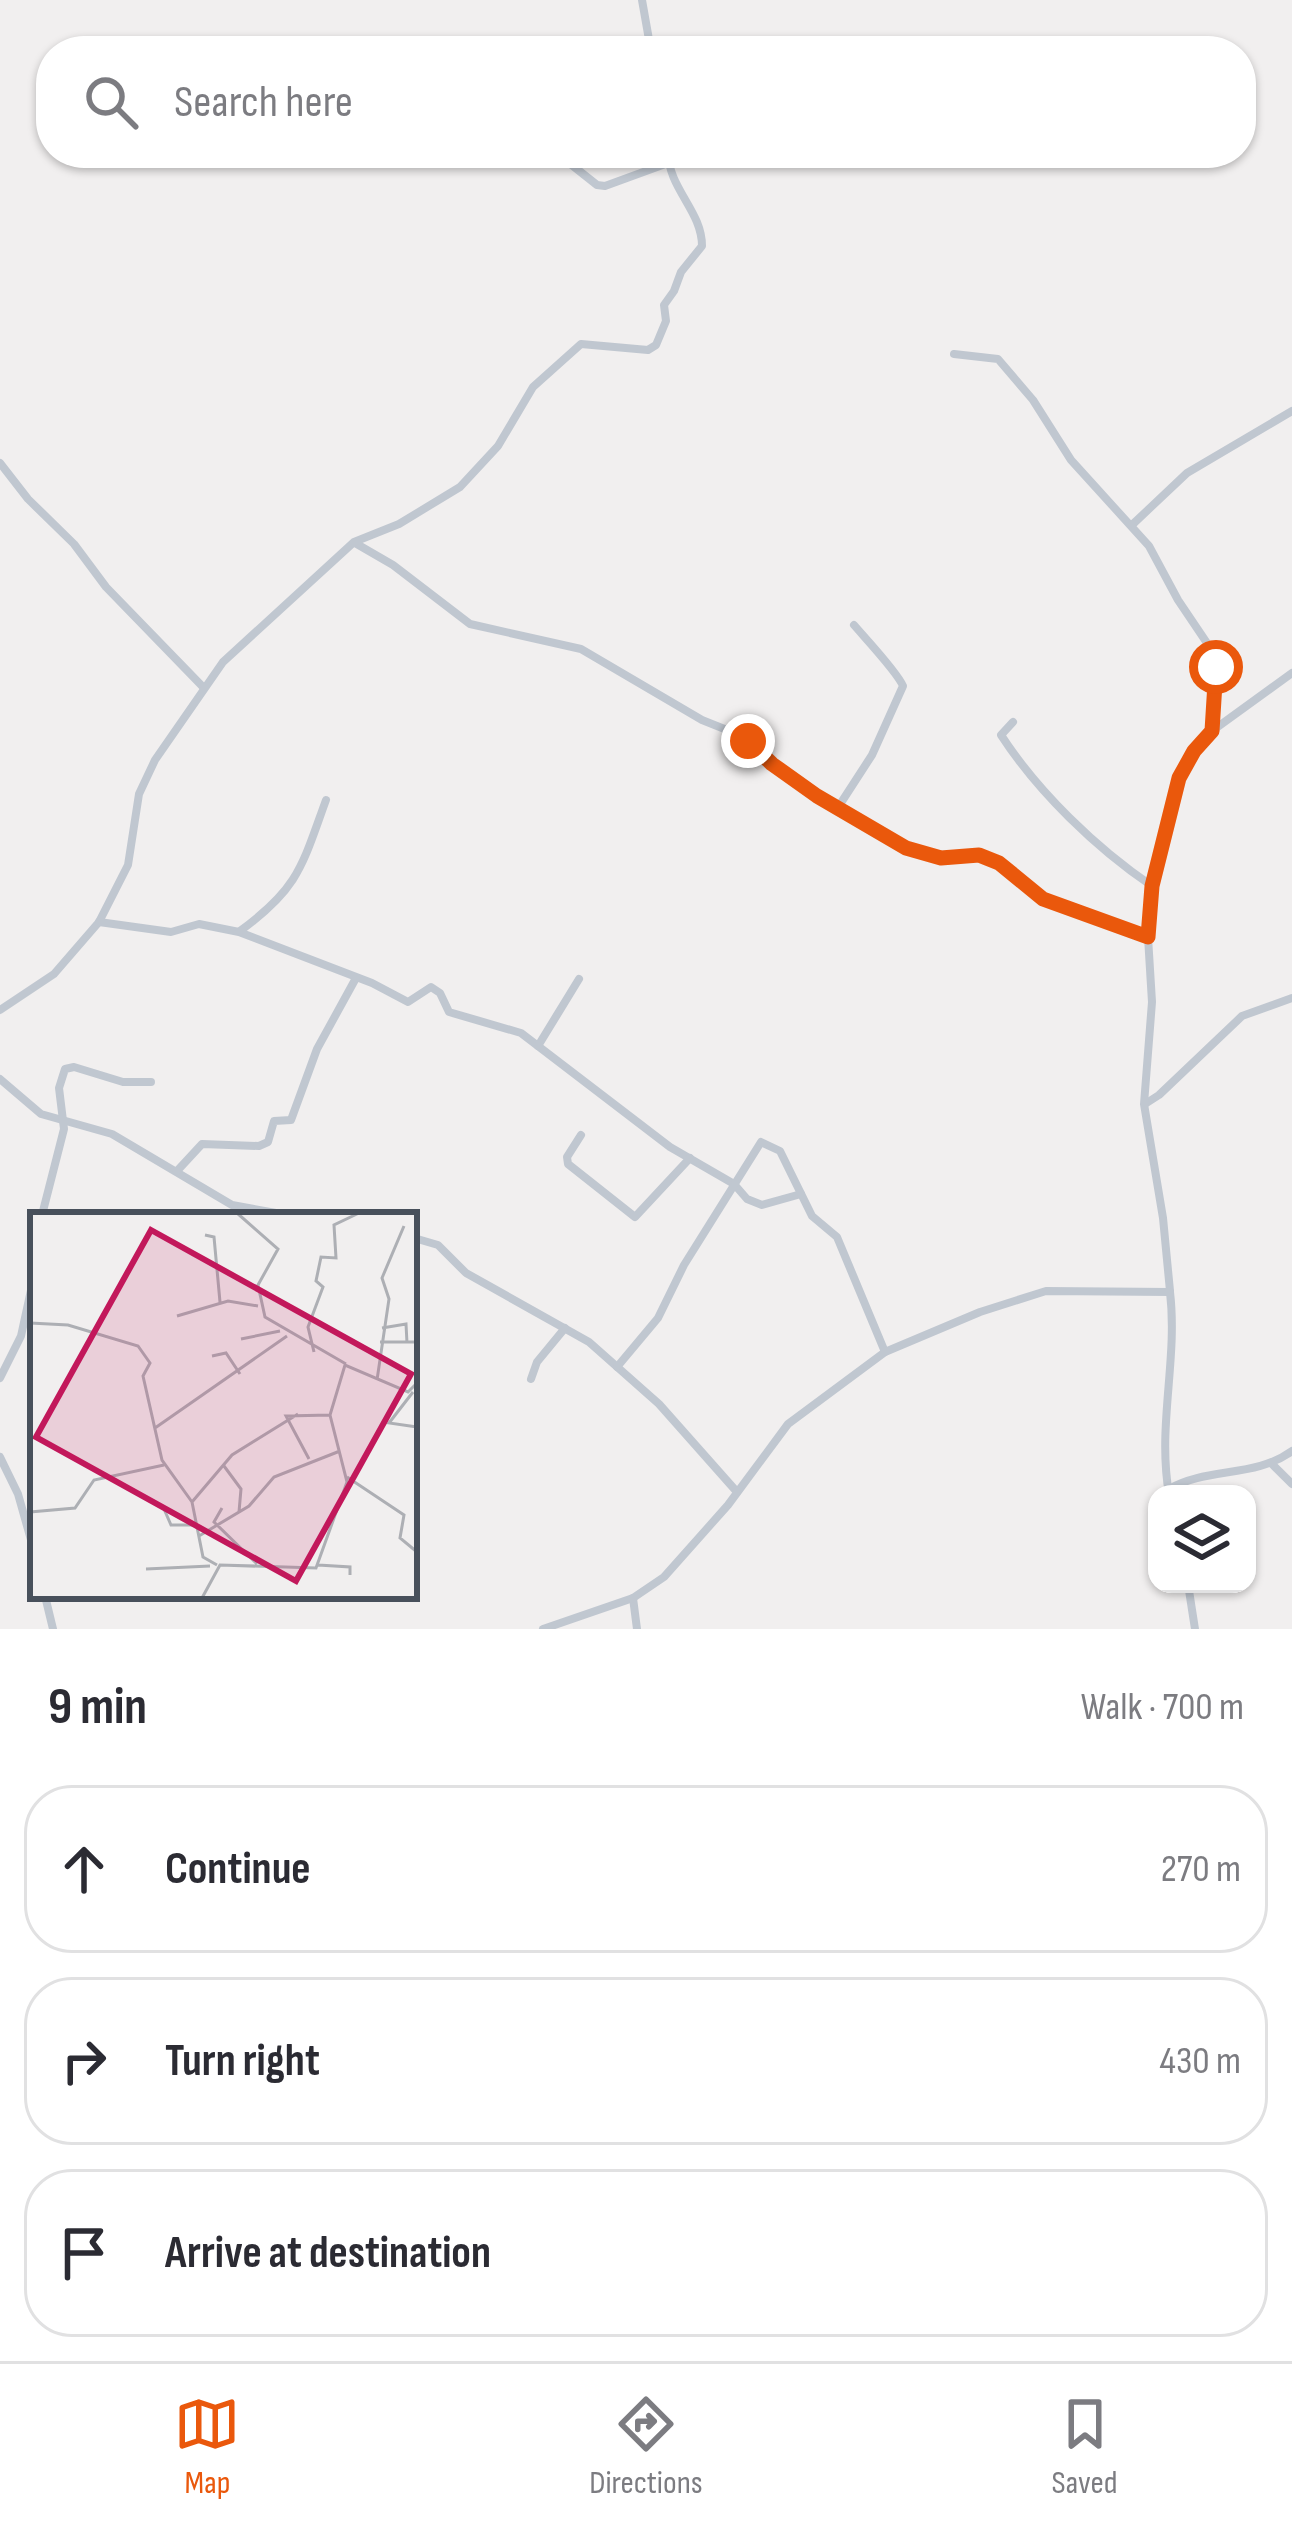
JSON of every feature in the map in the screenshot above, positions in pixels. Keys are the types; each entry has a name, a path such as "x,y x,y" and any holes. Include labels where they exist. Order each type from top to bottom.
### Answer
{"street":[{"path":"642,0 648,36"},
{"path":"576,168 597,185 645,168"},
{"path":"1,1008 54,974 99,922 128,865 140,794 155,760 203,687 235,649 354,542 399,524 460,487 498,446 533,387 572,348 581,344 648,350 656,345 666,321 664,305 702,246 699,223 670,168"},
{"path":"954,354 998,359 1034,400 1071,460 1133,524 1159,559 1178,600 1216,660 1212,731"},
{"path":"1133,524 1187,473 1292,411"},
{"path":"0,463 28,499 74,544 106,587 203,687"},
{"path":"354,542 393,565 470,624 576,647 702,720 737,734 837,809 906,848 929,856 974,854 991,860 1043,899 1148,937"},
{"path":"837,809 872,755 903,686 900,676 883,663 854,625"},
{"path":"1168,1485 1162,1441 1172,1331 1170,1292 1144,1105 1152,1002 1148,937 1152,886 1179,778 1194,751 1212,731 1292,673"},
{"path":"1013,722 1001,735 1038,787 1124,867 1152,886"},
{"path":"239,932 267,913 290,887 304,865 326,800"},
{"path":"99,922 171,932 199,923 239,932 408,1002 431,987 449,1012 508,1027 734,1184 747,1199 762,1205 801,1194"},
{"path":"177,1171 202,1144 259,1146 268,1142 274,1121 292,1120 317,1049 356,978"},
{"path":"538,1046 579,979"},
{"path":"1144,1105 1241,1016 1292,998"},
{"path":"43,1212 62,1145 59,1088 68,1066 124,1082 151,1082"},
{"path":"0,1079 41,1114 112,1134 232,1205 270,1212"},
{"path":"581,1136 567,1157 570,1166 635,1217 691,1158"},
{"path":"617,1367 658,1318 755,1147 767,1143 780,1151 812,1216 837,1238 885,1352"},
{"path":"417,1239 438,1245 466,1273 566,1328 617,1367 659,1404 737,1492"},
{"path":"544,1629 633,1598 664,1577 802,1411 885,1352 980,1312 1046,1291 1170,1292"},
{"path":"0,1378 21,1336 30,1295"},
{"path":"530,1379 566,1328"},
{"path":"1181,1485 1272,1464 1292,1451"},
{"path":"0,1457 18,1494 30,1536"},
{"path":"1272,1464 1292,1484"},
{"path":"1189,1593 1195,1629"},
{"path":"633,1598 637,1629"},
{"path":"46,1599 53,1629"}],"route":[{"path":"748,741 817,796 906,848 941,858 979,855 999,863 1043,899 1148,937 1152,886 1179,778 1212,731 1216,667"}]}
